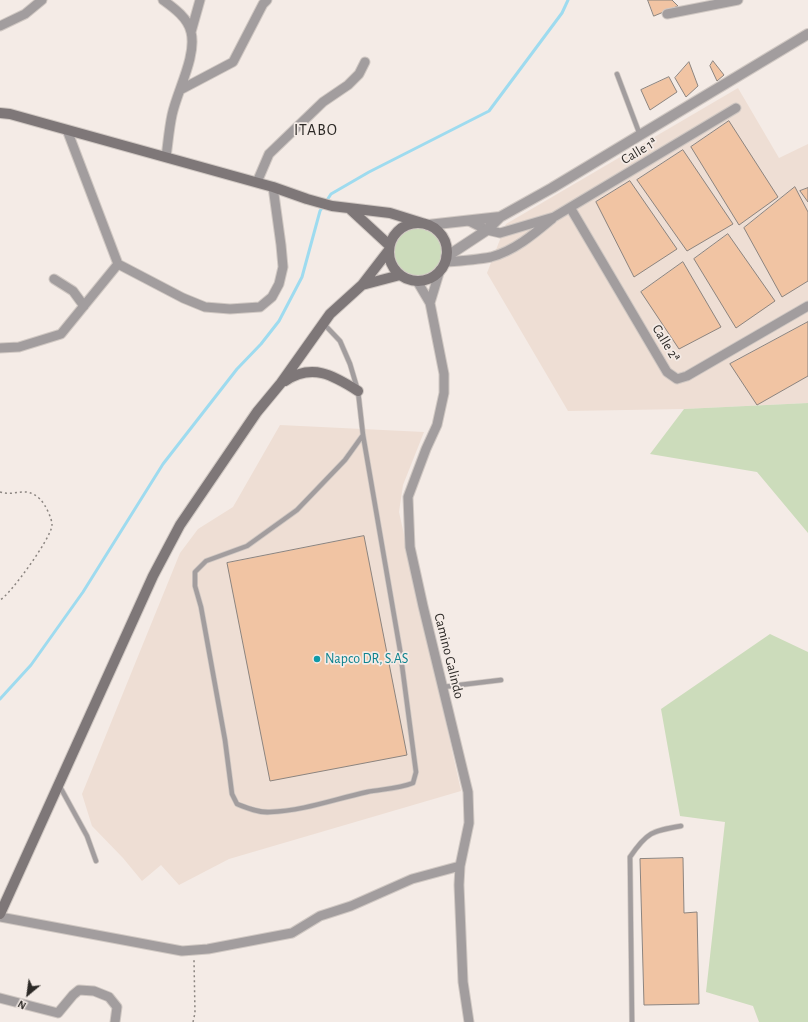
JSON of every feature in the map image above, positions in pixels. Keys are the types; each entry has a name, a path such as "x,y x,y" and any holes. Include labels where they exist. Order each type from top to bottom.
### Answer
{"main road":[{"path":"0,113 10,114 257,182 332,206 349,208 390,213 425,224 435,229 445,242 444,263 428,279 417,281 400,275 394,268 390,259 389,248 349,208"},
{"path":"0,915 153,576 180,525 257,412 281,383 323,323 342,302 362,285 389,248 394,236 401,228 411,224 425,224"},
{"path":"362,285 400,275"},
{"path":"281,383 296,374 312,372 327,373 358,391"}],"street":[{"path":"0,26 25,14 42,0"},
{"path":"163,0 186,20 191,32 192,41 189,58 172,114 166,157"},
{"path":"191,32 200,0"},
{"path":"180,90 233,62 263,4 268,0"},
{"path":"668,14 738,0"},
{"path":"444,263 487,230 500,216 552,188 808,34"},
{"path":"257,182 269,154 323,102 348,86 359,74 365,62"},
{"name":"Calle 1ª","path":"469,221 487,230 504,232 554,217 572,208 736,108"},
{"path":"67,130 118,264 183,298 205,307 230,309 260,307 272,297 279,284 283,267 273,187"},
{"name":"Calle 2ª","path":"572,208 667,372 677,379 687,376 808,306"},
{"path":"425,224 469,221 500,216"},
{"name":"Calle 1ª","path":"444,263 479,259 505,252 533,236 554,217"},
{"name":"Camino Galindo","path":"430,303 444,263"},
{"path":"0,348 19,347 61,334 118,264"},
{"path":"54,279 73,291 84,306"},
{"name":"Camino Galindo","path":"417,281 430,303 444,374 444,393 437,425 426,449 408,497 410,546 422,606 468,792 469,823 460,866 459,885 463,982 469,1022"},
{"path":"0,915 182,951 194,950 256,941 292,932 320,916 351,906 412,879 460,866"},
{"path":"0,998 57,1017 73,995 80,990 94,991 109,997 117,1007 115,1022"}],"lane":[{"path":"617,74 640,135"},
{"path":"323,323 340,341 350,364 358,391 363,435 400,650 416,772 412,783 405,786 368,792 319,804 269,812 252,809 237,804 232,794 225,740 201,607 195,586 195,572 206,561 247,546 297,510 345,460 363,435"},
{"path":"443,687 501,680"},
{"path":"59,785 87,836 96,861"},
{"path":"632,1022 630,857 640,842 655,831 681,826"}],"path":[{"path":"0,492 27,491 41,500 52,525 44,544 29,566 0,600"},
{"path":"193,1022 195,1013 194,950"}],"shaded area":[{"path":"738,88 779,158 808,144 808,403 684,409 568,411 487,273 506,224"},
{"path":"280,425 424,432 403,485 399,512 461,791 229,859 179,885 161,865 142,881 123,858 92,826 82,794 180,553 198,529 233,507"}],"green space":[{"path":"413,227 423,227 436,234 443,247 443,257 436,270 423,277 413,277 404,273 397,266 393,257 393,247 397,238 404,231"},
{"path":"808,403 808,533 757,472 650,454 684,409"},
{"path":"770,634 808,652 808,1022 759,1022 753,1006 706,992 725,822 680,816 661,709"}],"building":[{"path":"648,0 672,0 678,6 654,16"},
{"path":"713,61 724,75 717,81 710,66"},
{"path":"689,62 698,86 686,97 675,78"},
{"path":"669,77 677,92 650,110 641,90"},
{"path":"729,121 778,197 739,225 691,147"},
{"path":"683,150 733,224 687,251 637,180"},
{"path":"630,181 677,249 634,277 596,202"},
{"path":"795,187 808,212 808,281 782,297 744,228"},
{"path":"808,188 808,202 800,191"},
{"path":"728,234 775,301 736,328 694,259"},
{"path":"683,262 721,327 679,349 641,292"},
{"path":"808,322 808,376 757,405 730,364"},
{"name":"Napco DR, S.AS","path":"364,536 407,755 270,781 227,563"},
{"path":"683,858 684,913 697,912 699,1004 644,1005 640,859"}],"waterway":[{"path":"0,699 31,665 83,592 163,464 237,369 261,344 279,321 302,277 320,211 331,194 369,172 489,111 562,13 568,0"}],"place":[{"name":"Napco DR, S.AS","path":"317,659"}],"district":[{"name":"ITABO","path":"316,130"}]}
